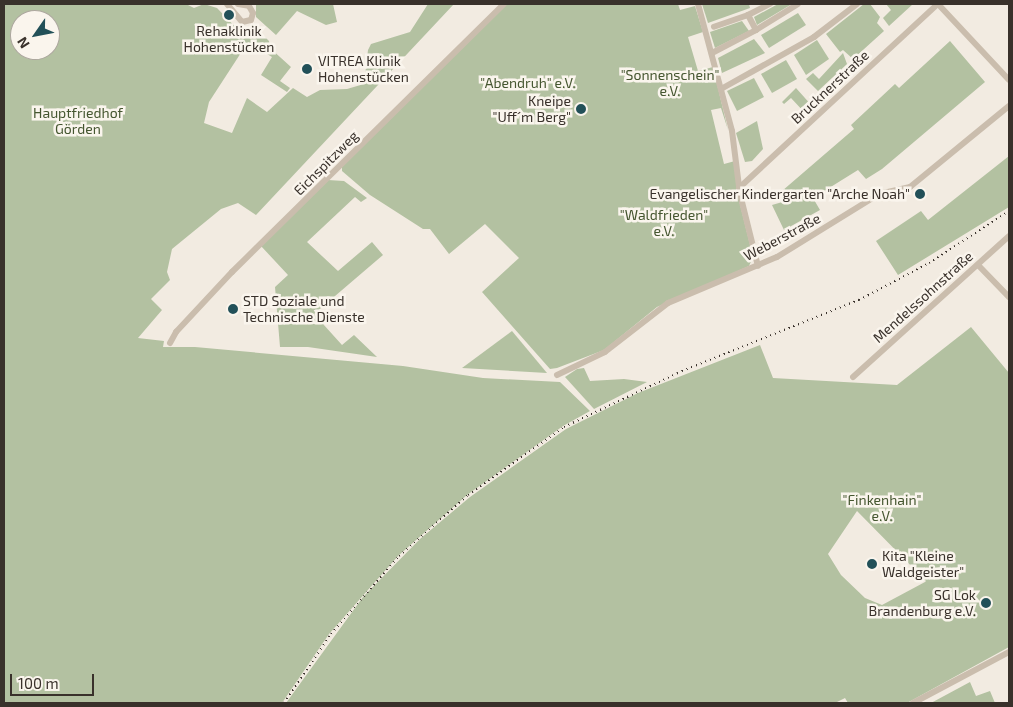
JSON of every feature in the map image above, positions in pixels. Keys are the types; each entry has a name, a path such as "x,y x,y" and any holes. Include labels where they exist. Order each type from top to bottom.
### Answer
{"street":[{"path":"227,4 237,18 246,22 253,13 250,5 238,4"},
{"name":"Eichspitzweg","path":"170,343 176,332 232,272 504,4"},
{"path":"698,4 734,139 739,188 758,266"},
{"path":"714,27 748,15 770,4"},
{"path":"712,53 756,30 798,4"},
{"path":"721,89 806,42 857,4"},
{"path":"938,4 1009,80"},
{"name":"Brucknerstraße","path":"739,188 938,4"},
{"path":"748,15 756,30"},
{"name":"Weberstraße","path":"557,375 605,352 668,303 758,266 879,194 910,187 1009,106"},
{"name":"Mendelssohnstraße","path":"852,377 1009,236"},
{"path":"978,265 1009,298"},
{"path":"913,703 1009,652"}],"green space":[{"name":"Hauptfriedhof Görden","path":"4,4 186,4 194,8 204,4 217,8 244,36 253,25 269,41 270,48 291,67 280,81 290,88 287,92 261,75 272,57 248,42 209,102 204,123 232,133 247,98 267,112 293,88 307,97 320,90 347,89 364,84 368,50 371,44 410,32 428,4 454,4 256,215 238,203 221,209 172,249 167,272 170,280 151,299 162,310 138,338 164,341 163,347 195,347 403,366 483,378 560,382 590,411 563,426 467,495 398,556 329,634 282,703 4,703"},
{"path":"256,4 333,4 337,22 326,25 297,11 276,35 256,17"},
{"path":"506,4 678,4 680,10 695,6 703,32 688,37 698,71 713,67 728,130 721,108 711,110 724,164 735,161 737,192 753,257 749,266 657,307 604,350 550,369 482,292 519,258 485,224 449,254 430,229 423,229 370,195 342,171 342,166"},
{"path":"702,4 749,4 750,8 708,23"},
{"path":"778,4 792,4 757,25 754,17"},
{"path":"864,4 870,4 880,17 877,23 884,31 853,59 843,50 840,52 826,34"},
{"path":"886,4 913,4 889,26 883,18 891,10"},
{"path":"798,13 806,25 769,48 761,35"},
{"path":"742,21 749,31 715,48 710,32"},
{"path":"754,39 765,53 722,73 718,58"},
{"path":"817,40 829,59 806,75 794,55"},
{"path":"950,41 985,82 882,169 866,179 858,170 813,198 820,210 784,230 772,205 786,201 782,191 854,129 851,125 895,84 899,88"},
{"path":"843,53 847,64 818,91 806,79 813,73 819,79"},
{"path":"786,60 797,79 772,93 761,74"},
{"path":"754,78 764,97 737,111 727,91"},
{"path":"796,88 813,107 805,113 791,98 784,104 782,102"},
{"path":"757,121 763,149 752,161 745,162 736,133"},
{"path":"1009,156 1009,207 898,275 876,241 921,211 928,220"},
{"path":"328,180 344,181 367,198 361,202 355,197 307,242 338,271 372,242 383,255 314,314 342,345 354,335 377,357 308,347 280,347 275,287 288,275 261,246"},
{"name":"\"Finkenhain\" e.V.","path":"971,327 1009,373 1009,647 907,703 848,703 845,698 835,703 286,703 363,597 420,539 470,497 566,429 638,393 760,345 773,378 897,385","holes":["857,511 926,581 882,605 865,598 841,575 828,554"]},
{"path":"512,331 547,373 462,368"},
{"path":"584,368 590,381 624,379 647,382 594,409 565,377 577,369"},
{"path":"970,682 976,696 990,691 995,703 931,703"}],"railway":[{"path":"284,703 331,634 399,556 468,495 564,427 682,371 859,300 929,263 1009,211"}],"place":[{"name":"Rehaklinik Hohenstücken","path":"229,15"},
{"name":"VITREA Klinik Hohenstücken","path":"307,69"},
{"name":"Kneipe \"Uff´m Berg\"","path":"581,109"},
{"name":"Evangelischer Kindergarten \"Arche Noah\"","path":"920,194"},
{"name":"STD Soziale und Technische Dienste","path":"233,309"},
{"name":"Kita \"Kleine Waldgeister\"","path":"872,564"},
{"name":"SG Lok Brandenburg e.V.","path":"986,603"}],"park label":[{"name":"\"Abendruh\" e.V.","path":"528,83"},
{"name":"\"Sonnenschein\" e.V.","path":"670,84"},
{"name":"\"Waldfrieden\" e.V.","path":"664,224"}]}
